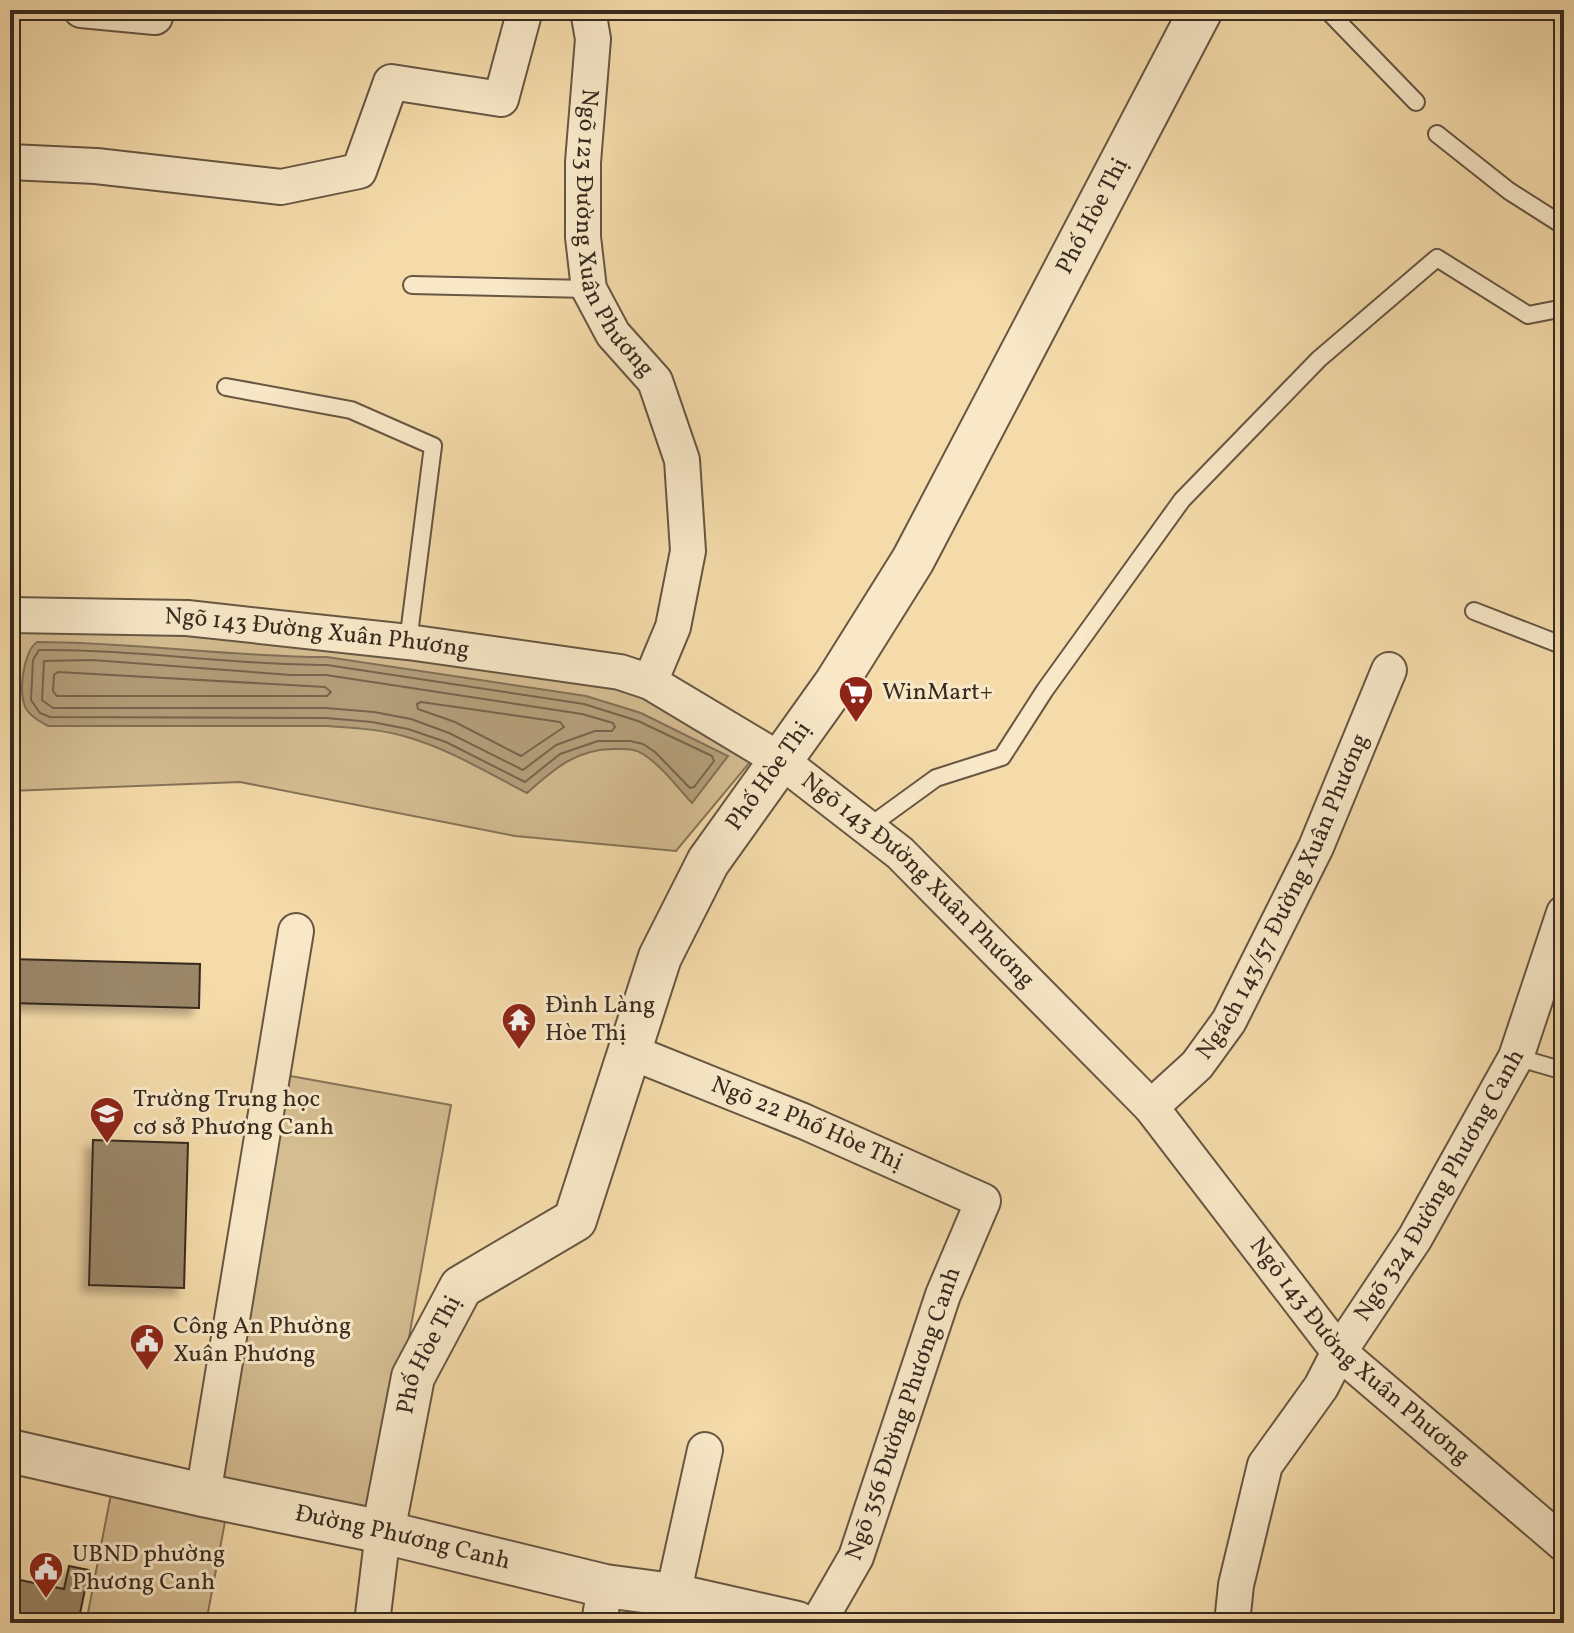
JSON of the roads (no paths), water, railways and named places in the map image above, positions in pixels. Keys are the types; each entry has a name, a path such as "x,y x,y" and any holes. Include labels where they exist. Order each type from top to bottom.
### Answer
{"street":[{"path":"81,10 155,17"},
{"path":"10,162 96,166 281,187 359,171 391,82 501,99 525,10"},
{"name":"Ngõ 123 Đường Xuân Phương","path":"588,10 593,39 583,162 583,237 589,289 613,334 655,381 682,460 688,551 673,627 650,682"},
{"name":"Phố Hòe Thị","path":"383,1532 413,1377 461,1287 575,1220 660,957 708,862 836,683 913,560 1201,10"},
{"name":"Ngõ 143 Đường Xuân Phương","path":"10,615 187,618 408,642 620,672 650,682 780,760 900,853 1151,1107 1339,1352 1564,1544"},
{"name":"Ngách 143/57 Đường Xuân Phương","path":"1151,1107 1197,1065 1229,1021 1316,847 1389,670"},
{"name":"Ngõ 324 Đường Phương Canh","path":"1232,1623 1236,1585 1265,1465 1321,1387 1339,1352 1415,1238 1516,1057 1564,913"},
{"path":"203,1495 296,931"},
{"name":"Ngõ 22 Phố Hòe Thị","path":"631,1052 803,1121 983,1201"},
{"name":"Ngõ 356 Đường Phương Canh","path":"818,1623 856,1557 943,1295 983,1201"},
{"path":"673,1595 705,1450"},
{"name":"Đường Phương Canh","path":"10,1451 383,1532 602,1605 673,1595 797,1623"},
{"path":"372,1623 383,1532"}],"lane":[{"path":"1327,10 1416,102"},
{"path":"1437,134 1509,191 1564,226"},
{"path":"867,828 936,778 1002,757 1045,690 1182,500 1319,359 1437,258 1528,315 1564,308"},
{"path":"412,285 589,289"},
{"path":"226,387 351,410 433,446 408,642"},
{"path":"1474,611 1564,646"},
{"path":"1516,1057 1564,1071"}],"water":[{"path":"37,642 327,657 586,696 641,713 728,756 692,803 657,764 640,752 629,749 600,750 576,757 527,793 438,748 377,731 326,726 48,726 29,713 22,695 25,664"}],"place":[{"name":"WinMart+","path":"856,724"},
{"name":"Đình Làng Hòe Thị","path":"519,1051"},
{"name":"Trường Trung học cơ sở Phương Canh","path":"107,1145"},
{"name":"Công An Phường Xuân Phương","path":"147,1372"},
{"name":"UBND phường Phương Canh","path":"46,1600"}]}
